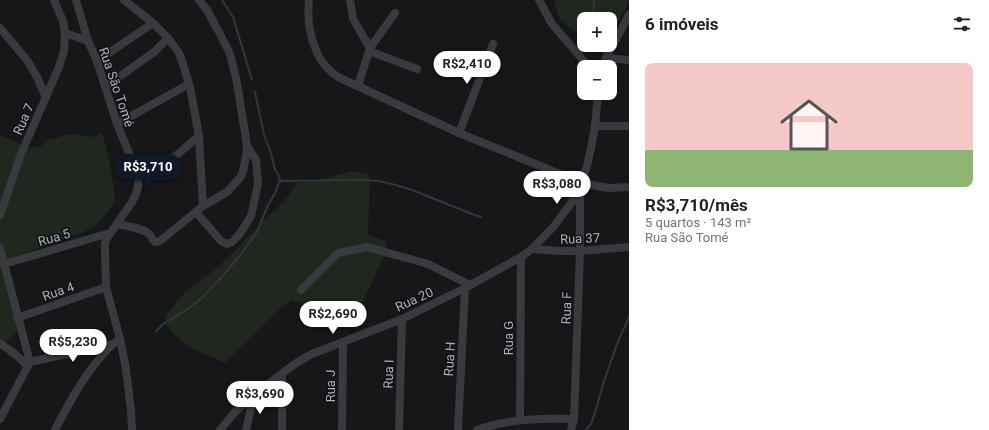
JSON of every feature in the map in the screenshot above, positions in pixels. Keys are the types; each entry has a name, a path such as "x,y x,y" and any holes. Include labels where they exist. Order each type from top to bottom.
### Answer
{"street":[{"name":"Rua 7","path":"0,215 20,154 63,56 65,33 63,21 54,0"},
{"name":"Rua São Tomé","path":"76,0 88,41 97,61 117,124 136,170 138,179 136,194 105,243 106,287 120,339 128,383 132,430"},
{"path":"124,0 168,38 179,53 189,84 199,136 204,206"},
{"path":"117,224 145,232 150,235 153,241 157,242 164,239 204,206 227,192 240,178 243,171 247,146 236,78 230,54 207,10 199,0"},
{"path":"309,0 308,21 314,44 323,63 338,77 459,133 581,185 608,188 629,187"},
{"path":"350,0 353,19 370,49 417,69"},
{"path":"538,0 552,24 583,60"},
{"path":"358,86 370,49 395,12"},
{"path":"629,15 606,58 629,60"},
{"path":"97,61 153,24"},
{"path":"0,28 27,60 46,96"},
{"path":"65,33 88,41"},
{"path":"105,87 154,52 168,38"},
{"path":"459,133 493,44"},
{"path":"117,124 189,84"},
{"name":"Rua 20","path":"220,430 235,412 254,395 296,363 312,354 402,318 467,287 532,249 564,214 581,185 587,166 595,126 597,100"},
{"path":"595,126 629,126"},
{"path":"136,170 172,158 199,136"},
{"path":"196,212 224,243 227,244 232,242 239,235 251,216 258,184 256,160 247,146"},
{"name":"Rua F","path":"571,430 574,419 581,185"},
{"name":"Rua 5","path":"4,264 110,233"},
{"path":"301,290 338,253 367,247 428,264 467,287"},
{"name":"Rua 37","path":"532,249 580,251 629,247"},
{"path":"0,248 28,364 0,419"},
{"name":"Rua G","path":"520,257 520,420"},
{"name":"Rua 4","path":"18,318 106,287"},
{"name":"Rua H","path":"458,430 467,287"},
{"name":"Rua I","path":"399,430 402,318"},
{"path":"55,430 69,402 91,369 112,344 120,339"},
{"name":"Rua J","path":"342,342 342,430"},
{"path":"0,343 28,364"},
{"path":"28,364 112,344"},
{"path":"282,374 282,430"},
{"path":"246,430 254,395"},
{"path":"477,430 504,422 520,420 574,419"}],"shaded area":[{"path":"629,0 617,24 617,12 577,12 577,33 560,19 554,1"},
{"path":"102,133 107,150 115,201 101,220 91,229 6,260 20,330 4,343 0,341 0,135 30,148 41,146 47,140 71,134 96,137"},
{"path":"353,171 370,175 368,235 385,241 387,251 362,303 340,317 292,300 281,308 225,363 190,347 174,334 165,323 167,314 185,292 218,267 286,199 297,183 314,181"}],"waterway":[{"path":"222,0 233,17 252,80"},
{"path":"593,12 594,0"},
{"path":"156,331 163,324 191,307 205,295 238,258 255,235 275,193 280,179 275,170 271,153 264,135 255,92"},
{"path":"280,181 379,181 412,190 481,217"},
{"path":"586,430 591,424 617,344 629,317"}]}
